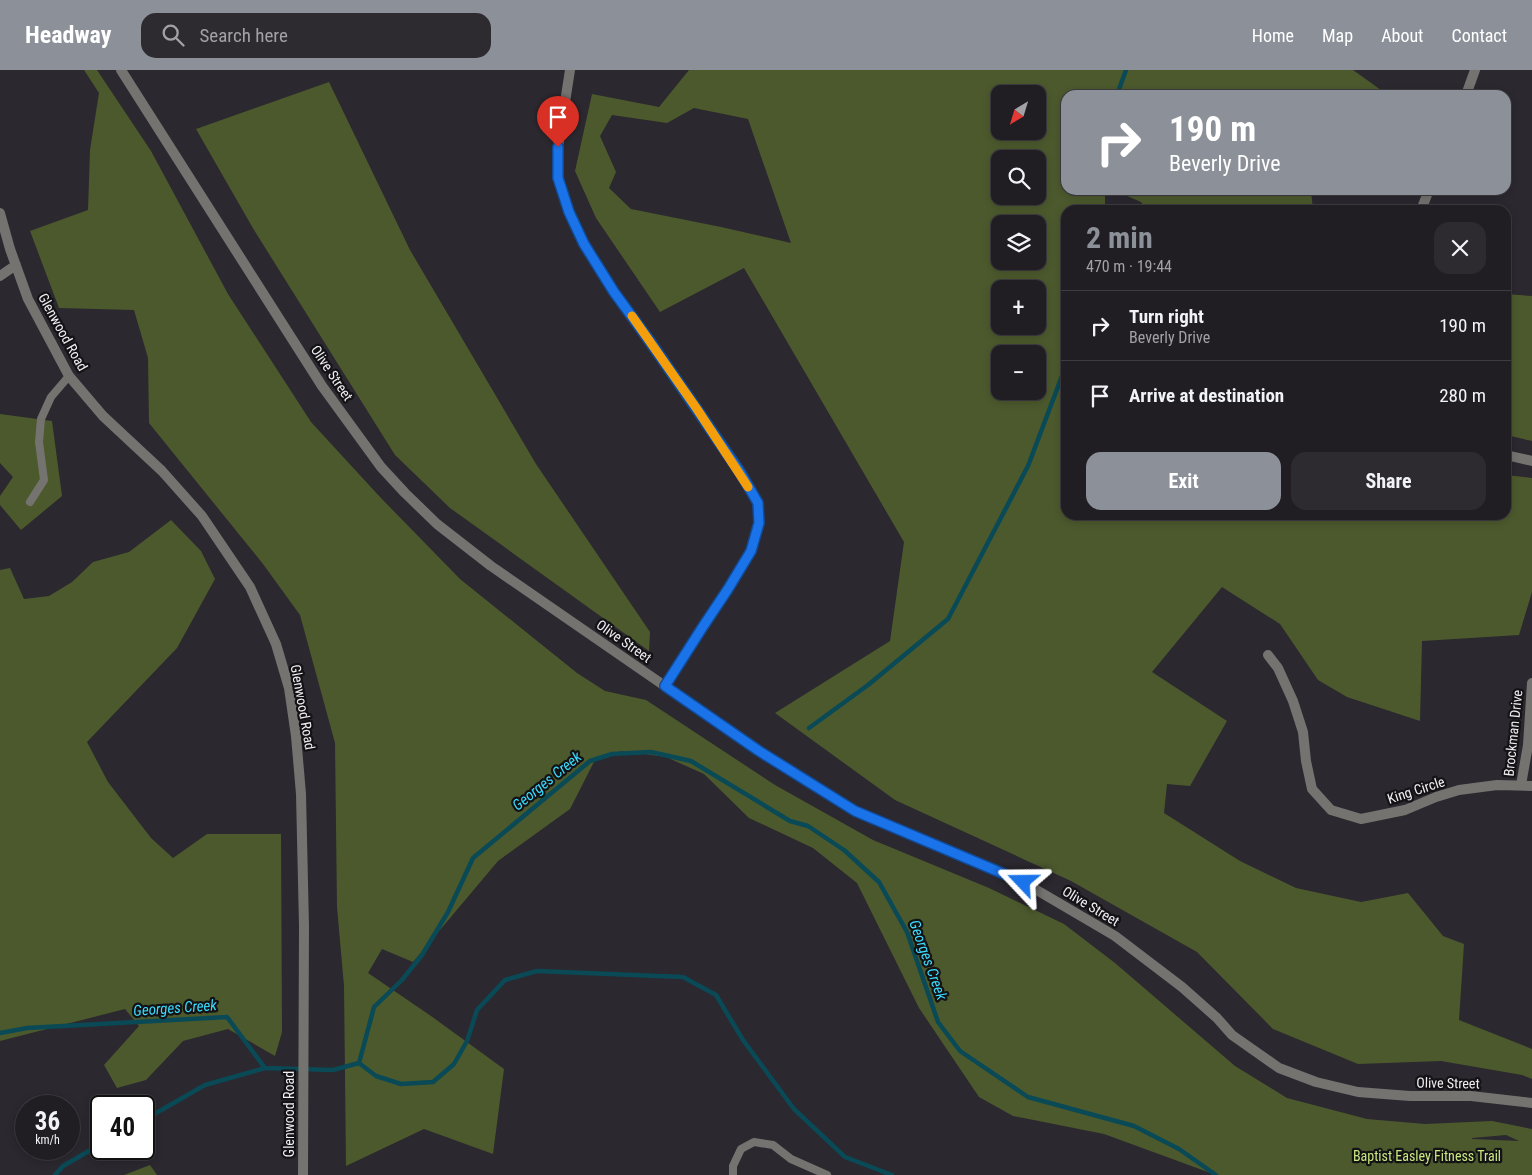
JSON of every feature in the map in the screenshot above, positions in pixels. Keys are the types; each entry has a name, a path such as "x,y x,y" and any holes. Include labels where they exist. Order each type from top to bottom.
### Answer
{"street":[{"name":"Olive Street","path":"121,70 322,386 381,467 437,524 491,566 759,751 855,811 1023,882 1114,936 1182,987 1217,1018 1232,1035 1279,1068 1316,1082 1358,1092 1410,1096 1471,1096 1532,1103"},
{"path":"570,70 558,147 558,178 569,212 584,244 614,292 740,472 758,503 759,523 751,551 665,686"},
{"path":"1468,90 1475,70"},
{"name":"Glenwood Road","path":"0,213 28,299 69,376 104,416 162,471 202,516 250,587 276,644 289,688 296,736 301,794 304,926 303,1175"},
{"path":"0,276 16,265"},
{"path":"1511,455 1532,461"},
{"name":"King Circle","path":"1268,655 1278,668 1304,732 1306,761 1312,789 1332,810 1361,819 1405,810 1459,790 1497,785 1527,786"},
{"name":"Brockman Drive","path":"1527,786 1532,683"}],"lane":[{"path":"30,502 44,480 39,442 42,420 51,397 69,376"},
{"path":"732,1175 733,1166 742,1149 754,1142 773,1144 791,1159 827,1175"}],"green space":[{"name":"Baptist Easley Fitness Trail","path":"84,70 97,70 151,151 228,294 311,422 380,497 460,579 577,673 605,691 646,700 775,785 873,840 989,888 1064,924 1115,963 1235,1066 1287,1098 1367,1119 1425,1124 1492,1121 1532,1129 1532,1175 1216,1175 1104,1134 1013,1116 979,1097 919,1008 857,883 813,848 749,818 704,774 666,757 622,751 596,758 570,809 498,861 413,962 382,949 368,973 504,1069 493,1154 424,1129 346,1166 344,986 337,907 335,743 300,615 263,564 149,423 148,358 134,310 59,308 30,231 88,210 90,150 99,93","holes":["1506,1135 1519,1141 1472,1139 1472,1138"]},
{"path":"689,70 1353,70 1381,90 1061,90 1061,195 1105,195 1105,205 1061,205 1061,520 1511,520 1511,476 1532,478 1532,592 1519,635 1422,641 1420,721 1347,697 1318,680 1280,624 1222,587 1152,672 1227,721 1190,786 1167,784 1164,813 1240,861 1296,888 1361,902 1408,893 1443,936 1464,944 1459,1020 1532,1049 1532,1079 1522,1075 1441,1061 1358,1064 1273,1029 1197,952 1071,881 895,800 775,713 890,641 904,542 744,268 660,312 596,218 575,171 592,94 659,107","holes":["694,108 748,119 791,243 631,209 609,188 616,172 600,136 612,115 667,123"]},
{"path":"329,82 410,250 536,464 650,632 649,651 450,508 395,455 254,230 196,129"},
{"path":"1125,195 1312,195 1312,205 1143,205 1141,202"},
{"path":"1511,294 1532,296 1532,441 1511,436"},
{"path":"0,414 52,421 62,496 21,530 0,505 0,496 13,477 0,463"},
{"path":"171,520 201,551 215,579 177,648 87,742 108,782 151,838 173,858 207,834 281,834 282,1032 275,1056 228,1029 183,1041 146,1080 117,1088 104,1065 139,1026 125,1009 0,1041 0,570 10,568 24,599 49,596 72,582 93,562 129,552"},
{"path":"150,1165 157,1175 124,1175"}],"waterway":[{"path":"1119,90 1126,70"},
{"path":"809,728 868,685 948,619 1028,466 1061,379"},
{"name":"Georges Creek","path":"359,1063 374,1007 402,980 422,955 448,912 473,858 590,761 612,754 651,752 691,761 790,821 808,826 844,850 879,882 907,932 938,1022 960,1051 1028,1097 1134,1126 1179,1149 1216,1175"},
{"path":"359,1063 376,1076 401,1084 433,1082 454,1064 467,1041 477,1010 505,980 537,971 683,977 716,995 743,1040 794,1109 845,1157 892,1175"},
{"name":"Georges Creek","path":"0,1033 27,1028 227,1017 265,1068"},
{"path":"155,1114 205,1085 265,1068 333,1070 359,1063"},
{"path":"55,1175 63,1166 90,1150"}],"slow traffic":[{"path":"632,316 740,472 748,487"}],"route":[{"path":"558,147 558,178 569,212 584,244 614,292 740,472 758,503 759,523 751,551 665,686 759,751 855,811 1023,882"}]}
